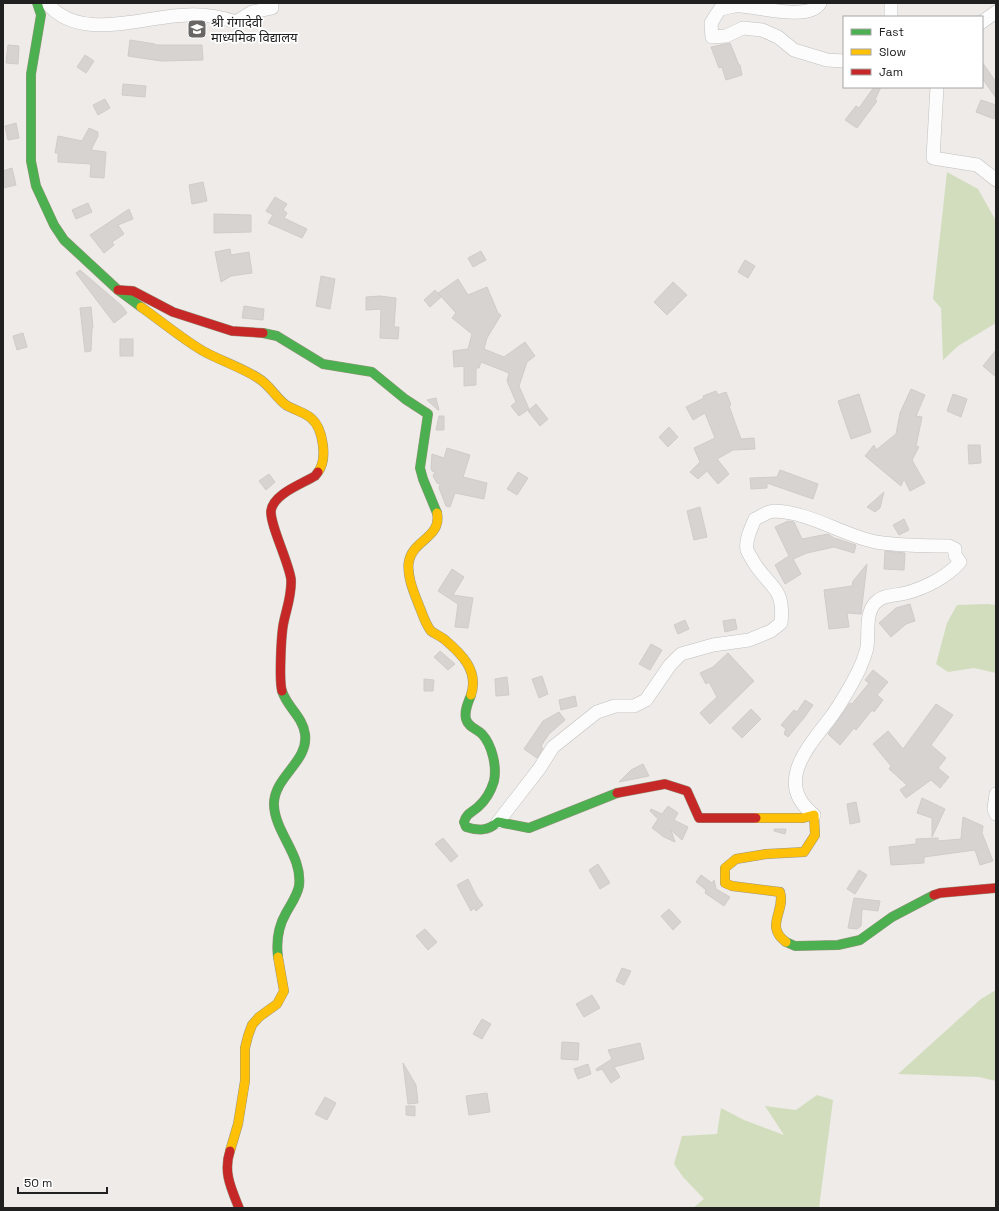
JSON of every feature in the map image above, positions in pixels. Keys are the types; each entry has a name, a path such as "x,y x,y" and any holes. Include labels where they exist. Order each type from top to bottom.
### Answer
{"street":[{"path":"37,3 42,16 31,74 29,135 31,161 36,186 54,225 64,240 118,290 201,350 224,363 259,378 286,405 311,418 317,426 322,443 323,458 321,468 315,476 279,497 271,511 272,519 290,578 289,600 283,625 281,689 288,704 301,722 305,733 305,742 302,751 274,798 274,806 299,875 296,895 281,923 277,936 276,949 284,991 277,1004 259,1017 252,1025 245,1048 245,1081 240,1104 238,1124 226,1163 228,1181 239,1208"},
{"path":"47,3 60,16 71,21 103,25 126,24 151,18 188,14 223,18 236,22 252,12 272,8 271,3"},
{"path":"820,3 816,8 808,12 782,11 740,6 720,9 711,23 712,37 726,36 742,28 762,30 778,37 794,50 821,58 843,61"},
{"path":"891,3 891,16"},
{"path":"983,21 996,12"},
{"path":"937,88 933,158 977,165 996,180"},
{"path":"118,290 133,291 173,312 232,331 264,333 277,336 323,364 372,372 405,399 428,414 421,462 421,473 438,519 435,531 416,547 411,555 408,567 413,588 430,630 457,650 470,667 474,684 466,708 466,718 470,725 482,733 491,747 496,763 495,783 486,799 477,810 467,814 464,822 466,827 475,831 492,829 540,769 553,747 597,712 615,706 634,706 646,700 670,665 681,654 713,645 749,640 770,631 781,623 783,607 776,589 758,570 747,549 749,534 754,520 773,511 803,516 847,534 876,542 910,546 949,546 955,549 955,555 960,562 952,572 905,594 887,595 874,604 868,623 867,647 858,670 832,715 802,756 795,777 797,794 806,809 814,815 816,829 814,840 804,852 766,854 736,859 724,868 725,883 734,888 749,890 763,888 780,892 782,898 775,924 779,936 785,942 795,946 838,945 860,940 892,917 922,900 940,893 996,888"},
{"path":"498,822 529,828 613,794 665,784 687,791 700,818 803,818 814,815"},
{"path":"996,794 994,809 996,814"}],"green space":[{"path":"947,172 978,189 996,221 996,323 958,346 943,360 941,308 933,299"},
{"path":"957,605 996,605 996,673 974,668 948,672 936,664 947,623"},
{"path":"996,990 996,1081 979,1077 898,1074 981,999"},
{"path":"817,1095 833,1100 819,1208 693,1208 704,1199 683,1177 674,1164 682,1136 717,1134 721,1108 744,1120 784,1135 765,1106 796,1110"}],"building":[{"path":"130,40 155,45 202,45 203,60 161,61 128,56"},
{"path":"730,43 740,65 742,75 726,80 722,67 719,68 711,47"},
{"path":"8,45 19,46 18,64 6,63"},
{"path":"85,55 94,61 86,73 77,67"},
{"path":"983,63 996,82 996,98 983,79"},
{"path":"123,84 146,86 145,97 122,95"},
{"path":"873,88 881,88 875,100 877,101 857,128 845,120 856,106 859,108"},
{"path":"105,99 110,108 98,115 93,105"},
{"path":"981,100 996,105 994,119 976,112"},
{"path":"16,123 19,138 8,140 5,126"},
{"path":"89,128 98,132 98,136 91,150 106,152 104,178 90,177 91,164 58,162 58,153 55,153 58,136 82,141"},
{"path":"12,168 16,185 3,188 3,171"},
{"path":"203,182 207,201 192,204 189,185"},
{"path":"275,197 287,204 283,210 287,213 284,218 307,229 302,238 268,223 273,215 266,211"},
{"path":"88,203 92,212 76,219 72,210"},
{"path":"129,209 133,219 118,225 124,234 112,242 114,245 104,253 90,235"},
{"path":"214,214 251,215 251,232 214,233"},
{"path":"230,249 231,255 249,252 252,273 231,276 221,282 215,252"},
{"path":"481,251 486,260 473,267 468,258"},
{"path":"745,260 755,266 748,278 738,272"},
{"path":"80,270 122,306 127,313 114,323 76,273"},
{"path":"321,276 335,279 330,309 316,306"},
{"path":"458,279 468,295 487,287 498,313 501,315 487,338 484,349 504,357 525,342 535,356 527,362 519,386 529,409 519,416 511,406 516,402 507,381 509,373 481,362 479,368 476,368 476,385 464,386 464,366 454,367 453,351 468,349 472,334 452,318 456,313 438,293"},
{"path":"673,282 687,295 667,315 654,302"},
{"path":"435,290 441,297 430,307 424,300"},
{"path":"380,296 396,298 394,327 399,327 398,339 380,338 381,309 366,310 366,297"},
{"path":"244,306 264,309 263,320 242,318"},
{"path":"91,307 93,328 91,351 85,352 80,308"},
{"path":"23,333 27,347 17,350 13,336"},
{"path":"120,339 133,339 133,356 120,356"},
{"path":"996,350 996,377 983,366"},
{"path":"911,389 925,395 916,416 922,417 916,446 919,447 912,460 925,483 910,491 904,479 901,486 865,456 874,445 876,450 896,434 900,413"},
{"path":"716,391 718,395 726,392 731,405 729,406 741,439 754,438 755,449 733,450 717,459 729,474 718,484 707,471 698,479 690,472 700,462 694,448 715,438 705,413 693,420 686,407 704,398 703,396"},
{"path":"859,394 871,432 851,439 838,401"},
{"path":"953,394 967,399 961,417 947,411"},
{"path":"436,398 439,410 427,400"},
{"path":"536,404 548,419 540,426 528,411"},
{"path":"439,416 444,416 444,430 436,430"},
{"path":"669,427 678,437 668,447 659,437"},
{"path":"968,445 980,445 981,463 969,464"},
{"path":"447,448 470,455 463,477 487,483 484,499 455,493 450,507 446,506 439,488 440,484 437,483 433,476 435,472 432,471 431,468 432,454 444,458"},
{"path":"780,470 818,484 813,499 767,483 767,488 751,489 750,478 777,477"},
{"path":"518,472 528,478 517,495 507,489"},
{"path":"269,474 275,482 266,490 259,481"},
{"path":"884,492 880,508 875,512 867,507"},
{"path":"700,507 707,537 694,540 687,511"},
{"path":"904,519 909,530 899,535 893,525"},
{"path":"788,521 794,522 802,539 828,534 834,538 856,545 854,553 834,547 807,553 793,559 801,574 785,584 775,565 789,556 775,527"},
{"path":"885,551 905,553 904,570 884,569"},
{"path":"867,564 861,614 847,613 849,627 829,629 824,590 852,586 853,581"},
{"path":"452,569 464,577 453,595 473,598 468,628 455,627 458,604 438,591"},
{"path":"910,604 915,621 906,624 891,637 879,623 896,608"},
{"path":"735,619 737,629 725,632 723,621"},
{"path":"685,620 689,629 678,634 674,625"},
{"path":"651,644 662,650 650,670 639,664"},
{"path":"440,651 455,664 448,670 434,657"},
{"path":"728,653 754,681 710,724 700,713 717,697 709,682 706,684 700,673 713,667"},
{"path":"873,670 888,682 877,695 883,700 874,712 872,710 856,730 854,728 840,745 828,734 850,703 852,704 869,683 865,680"},
{"path":"542,676 548,694 539,698 532,679"},
{"path":"507,677 509,695 496,696 495,679"},
{"path":"424,679 434,680 433,691 424,691"},
{"path":"575,696 577,706 561,710 559,700"},
{"path":"805,700 813,705 788,737 784,734 786,729 781,725 794,710 797,712"},
{"path":"936,704 953,715 931,745 946,758 938,768 949,777 940,788 931,780 906,798 900,790 907,785 889,769 891,766 873,744 888,731 903,749"},
{"path":"751,709 761,719 742,738 732,728"},
{"path":"559,712 565,720 549,734 541,746 543,748 537,758 524,749 543,721"},
{"path":"643,764 649,776 619,782 631,770"},
{"path":"922,798 945,809 932,837 932,818 917,813"},
{"path":"856,802 860,822 850,824 847,804"},
{"path":"668,806 678,813 674,820 688,827 682,840 671,830 675,842 664,837 652,828 658,819 650,811 651,809 662,814"},
{"path":"963,817 983,826 982,833 993,861 980,865 975,850 924,857 924,863 891,865 889,847 916,844 916,839 938,838 938,841 961,839"},
{"path":"774,829 786,829 785,834 774,831"},
{"path":"443,838 458,856 451,862 435,844"},
{"path":"598,864 610,883 600,889 589,870"},
{"path":"859,870 867,875 855,894 847,889"},
{"path":"701,875 712,883 714,880 716,889 730,897 724,906 705,893 706,890 696,882"},
{"path":"468,879 483,905 476,911 474,908 471,911 457,885"},
{"path":"854,898 880,901 878,911 862,909 861,926 857,929 848,928"},
{"path":"669,909 681,922 673,930 661,916"},
{"path":"425,929 437,942 428,950 416,936"},
{"path":"622,968 631,971 624,985 616,981"},
{"path":"592,995 600,1008 584,1017 576,1004"},
{"path":"482,1019 491,1024 482,1039 473,1034"},
{"path":"562,1042 579,1043 578,1060 561,1059"},
{"path":"640,1043 644,1059 614,1067 620,1077 611,1083 602,1069 597,1071 596,1069 612,1059 608,1050"},
{"path":"403,1063 416,1085 418,1103 408,1104"},
{"path":"588,1064 591,1074 578,1079 574,1069"},
{"path":"487,1093 490,1112 469,1115 466,1096"},
{"path":"325,1097 336,1103 327,1120 315,1114"},
{"path":"406,1106 415,1106 415,1116 406,1115"}],"traffic: fast":[{"path":"37,3 41,15 31,74 31,161 36,186 54,225 64,240 118,290 141,307"},
{"path":"263,333 277,336 323,364 372,372 405,399 428,414 420,468 437,513"},
{"path":"278,957 277,945 279,929 283,918 297,893 299,886 299,875 297,865 279,825 274,805 275,795 284,778 302,753 305,744 304,728 284,697 282,691"},
{"path":"471,695 466,710 466,719 471,726 482,734 489,744 493,756 495,775 493,785 486,798 465,819 464,822 466,827 487,829 498,822 529,828 617,793"},
{"path":"786,942 795,946 838,945 860,940 892,917 934,895"}],"traffic: slow":[{"path":"141,307 203,351 258,378 266,384 286,405 311,418 319,429 323,444 323,459 318,472"},
{"path":"437,513 435,528 416,548 409,561 408,567 410,579 423,617 429,629 451,645 463,657 471,671 473,678 471,695"},
{"path":"756,818 803,818 814,815 815,835 804,852 766,854 736,859 725,868 725,883 732,886 780,892 781,899 776,924 780,936 786,942"},
{"path":"230,1151 238,1124 245,1081 245,1048 248,1036 252,1025 259,1017 277,1004 284,991 278,957"}],"traffic: jam":[{"path":"118,290 133,291 173,312 232,331 263,333"},
{"path":"282,691 282,636 290,595 291,579 273,525 271,511 277,499 289,490 315,476 318,472"},
{"path":"617,793 665,784 687,791 699,818 756,818"},
{"path":"934,895 940,893 996,888"},
{"path":"230,1151 227,1166 229,1180 239,1208"}],"place":[{"name":"श्री गंगादेवी माध्यमिक विद्यालय","path":"197,29"}]}
